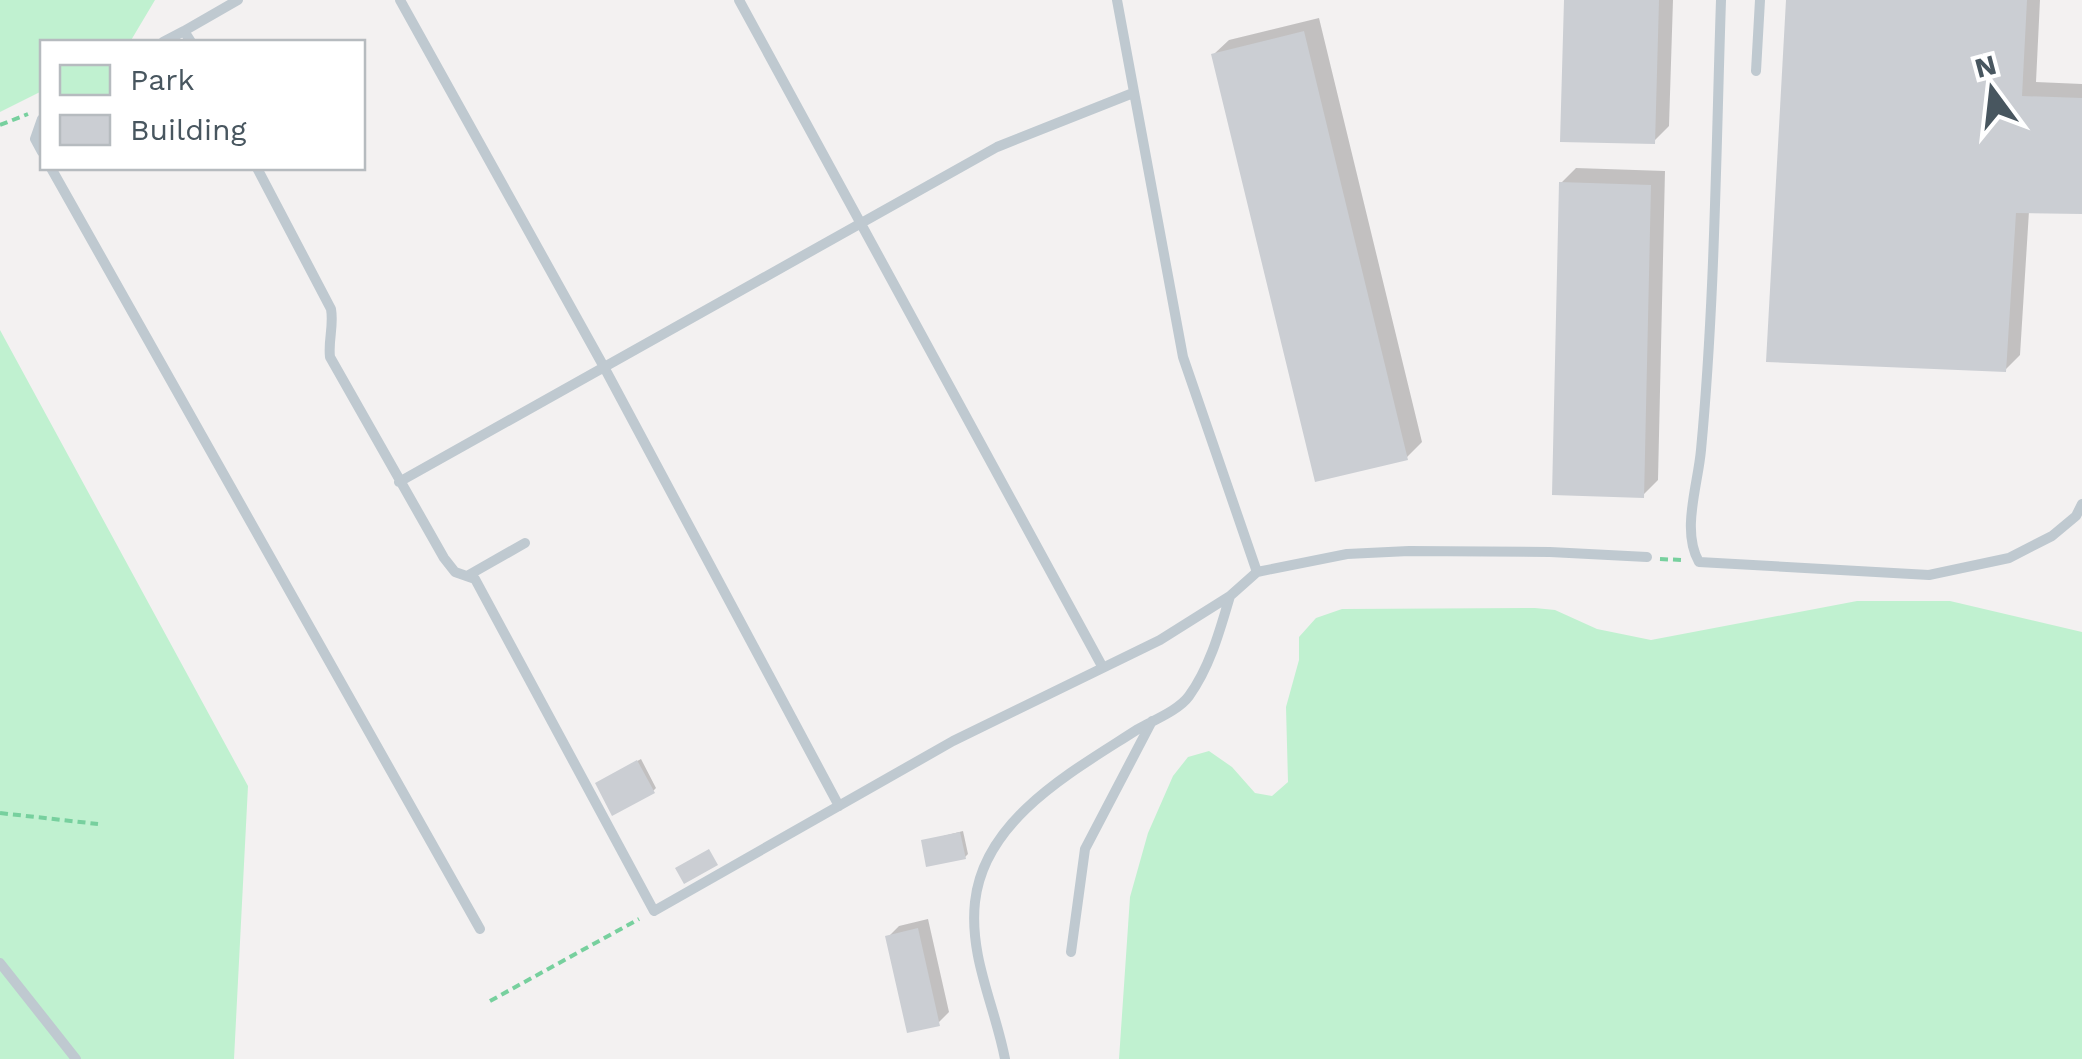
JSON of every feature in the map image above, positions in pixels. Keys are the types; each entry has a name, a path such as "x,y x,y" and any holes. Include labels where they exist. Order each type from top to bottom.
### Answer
{"lane":[{"path":"166,40 238,0"},
{"path":"400,0 604,367 839,806"},
{"path":"739,0 1102,666"},
{"path":"1118,0 1183,357 1257,572"},
{"path":"1721,0 1710,364 1689,539 1699,562 1929,575 2009,558 2052,536 2076,516 2082,504"},
{"path":"1756,71 1760,0"},
{"path":"184,30 189,40"},
{"path":"399,482 997,147 1133,93"},
{"path":"52,170 480,928"},
{"path":"257,170 331,309 334,324 328,340 330,356 444,558 455,572 475,579 654,911 954,741 1160,640 1230,596 1257,572 1347,554 1550,552 1647,558"},
{"path":"467,576 525,543"},
{"path":"1005,1059 975,943 975,901 984,863 1006,830 1034,802 1080,767 1188,699 1218,638 1230,596"},
{"path":"1071,952 1085,849 1153,720"},
{"path":"0,962 76,1059"}],"path":[{"path":"0,125 28,114"},
{"path":"1647,558 1699,562"},
{"path":"0,813 98,824"},
{"path":"490,1001 654,911"}],"green space":[{"path":"0,0 155,0 131,40 40,40 40,92 0,112"},
{"path":"0,330 248,786 234,1059 0,1059"},
{"path":"1857,601 1950,601 2082,632 2082,1059 1119,1059 1130,897 1148,833 1173,776 1188,757 1209,751 1232,767 1255,793 1272,796 1288,782 1286,707 1299,660 1299,637 1316,618 1342,609 1535,608 1555,610 1597,629 1651,640"}],"building":[{"path":"1564,0 1659,0 1655,144 1560,142"},
{"path":"1786,0 2027,0 2022,96 2082,98 2082,214 2016,213 2006,372 1766,362"},
{"path":"1304,31 1408,460 1315,482 1211,54"},
{"path":"1559,182 1651,185 1644,498 1552,495"},
{"path":"637,760 655,793 612,816 595,783"},
{"path":"960,832 966,859 926,867 921,840"},
{"path":"709,849 718,865 684,884 675,868"},
{"path":"918,928 940,1026 907,1033 885,936"}]}
